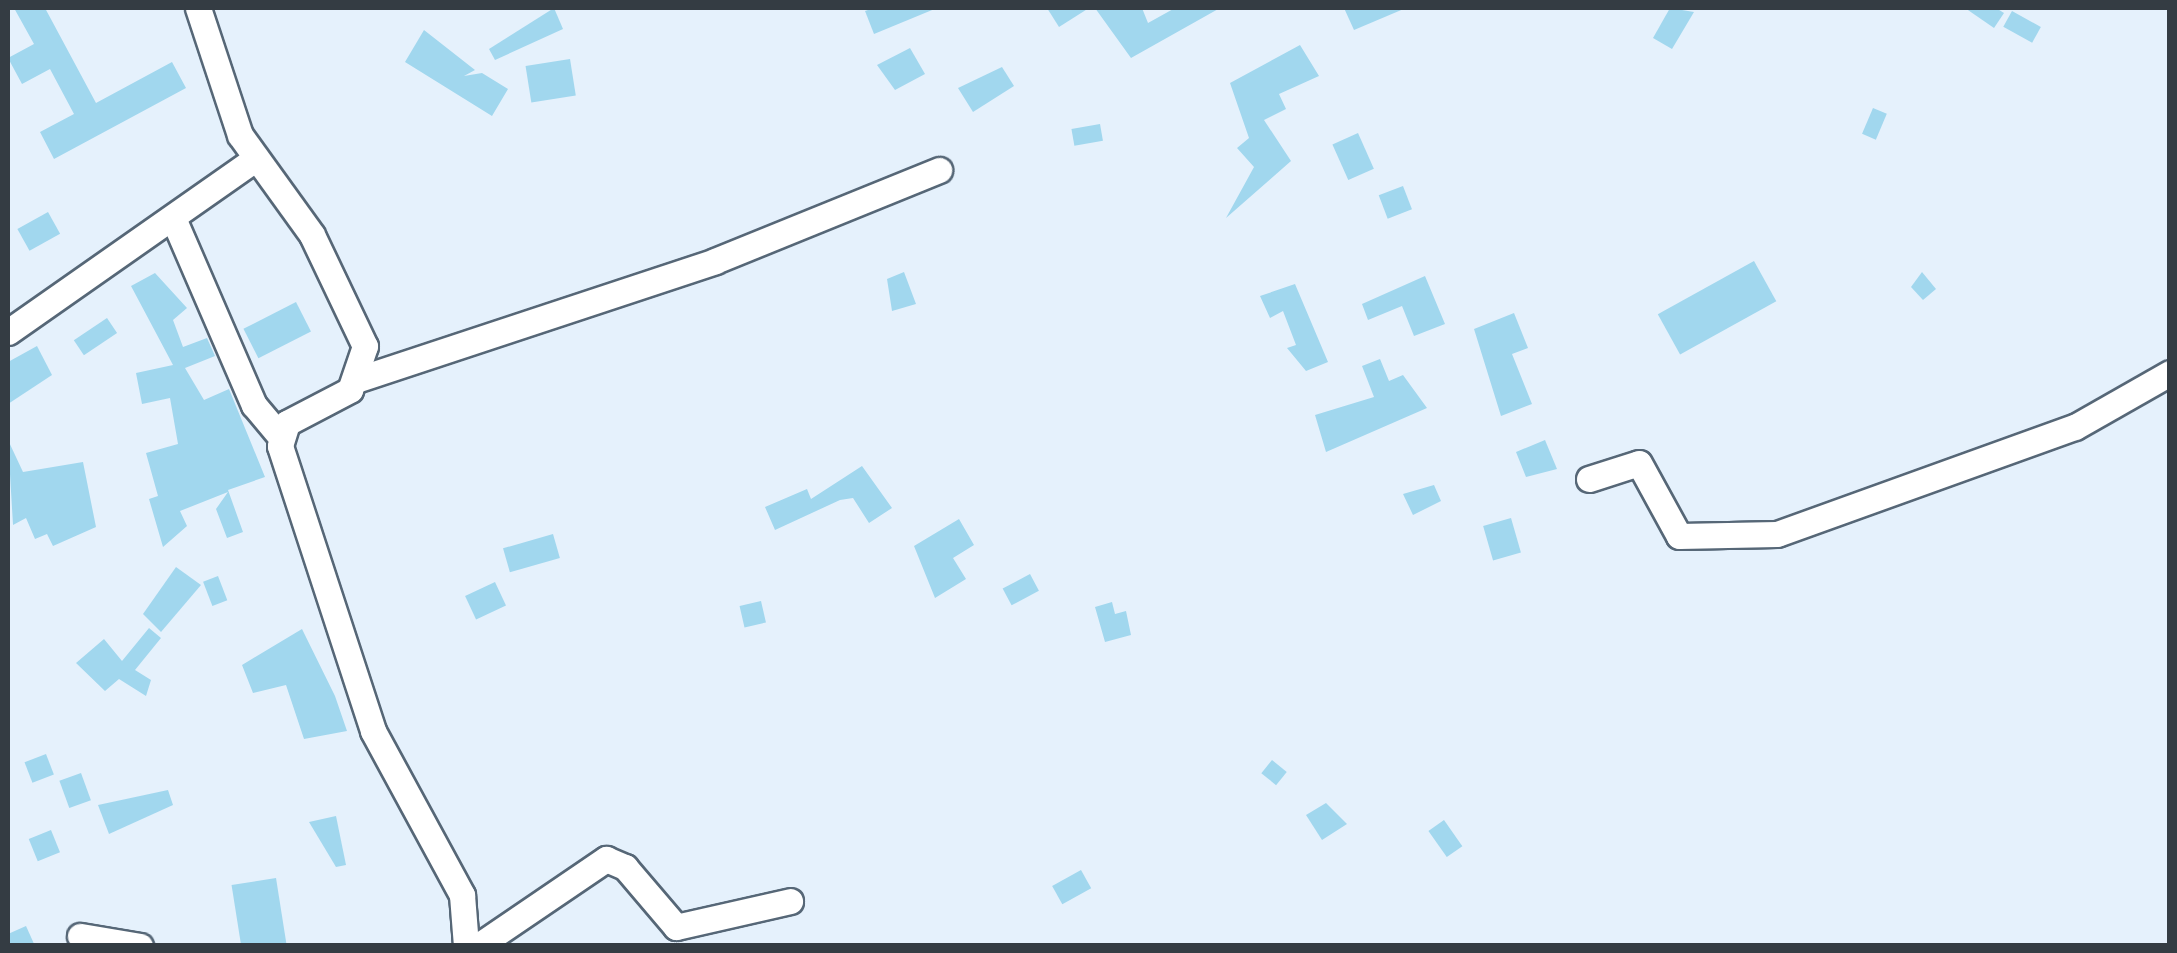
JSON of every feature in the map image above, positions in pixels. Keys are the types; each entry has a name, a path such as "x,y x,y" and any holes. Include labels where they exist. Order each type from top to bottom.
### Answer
{"street":[{"path":"198,8 252,161 312,235 346,304 364,346 359,379"},
{"path":"8,332 252,161"},
{"path":"280,436 359,379 715,261 939,170"},
{"path":"173,218 254,404 280,436 331,620 386,762 462,895 466,946"},
{"path":"1589,480 1639,463 1679,536 1777,534 2074,428 2170,373"},
{"path":"478,946 606,859 625,868 676,927 790,901"},
{"path":"80,936 140,946"}],"building":[{"path":"14,8 45,8 96,103 172,62 186,88 54,159 40,132 74,114 50,69 22,84 8,58 34,44"},
{"path":"554,8 563,29 495,60 489,49"},
{"path":"937,8 874,34 865,11"},
{"path":"1047,8 1089,8 1059,27"},
{"path":"1095,8 1142,8 1148,23 1175,8 1220,8 1131,58"},
{"path":"1344,8 1406,8 1354,30"},
{"path":"1670,8 1694,12 1672,49 1653,38"},
{"path":"1965,8 1996,8 2004,13 1994,28"},
{"path":"2012,11 2041,27 2032,43 2003,27"},
{"path":"424,30 475,70 464,76 482,73 508,89 492,116 405,62"},
{"path":"1300,45 1319,76 1279,94 1286,109 1264,120 1291,161 1226,218 1254,167 1237,148 1249,138 1230,83"},
{"path":"910,48 925,74 895,90 877,65"},
{"path":"570,59 576,96 531,103 526,66"},
{"path":"1002,67 1014,86 973,112 958,88"},
{"path":"1873,108 1887,114 1876,140 1862,134"},
{"path":"1100,124 1103,141 1074,146 1071,129"},
{"path":"1358,133 1374,169 1348,180 1332,144"},
{"path":"1403,186 1412,209 1388,219 1379,195"},
{"path":"48,212 60,234 30,251 17,229"},
{"path":"1754,261 1776,301 1680,355 1658,314"},
{"path":"904,272 916,304 892,311 887,279"},
{"path":"1922,272 1936,289 1923,300 1911,287"},
{"path":"155,273 187,308 173,320 183,347 207,338 215,356 185,368 204,400 229,389 265,477 228,490 243,532 227,538 216,509 228,492 180,511 187,526 163,547 149,499 158,496 146,453 178,444 170,398 142,404 136,373 173,365 131,286"},
{"path":"1425,276 1445,324 1414,336 1402,306 1368,320 1362,304"},
{"path":"1295,284 1328,362 1306,371 1287,348 1296,345 1283,311 1270,318 1260,296"},
{"path":"296,302 311,331 258,358 243,329"},
{"path":"1514,313 1528,348 1512,354 1532,404 1501,416 1474,329"},
{"path":"107,318 117,333 84,355 74,340"},
{"path":"37,346 52,375 8,404 8,362"},
{"path":"1380,359 1389,381 1403,375 1427,408 1326,452 1315,415 1374,397 1362,366"},
{"path":"8,440 23,472 83,462 96,527 53,546 47,534 35,539 26,518 13,525"},
{"path":"1545,440 1557,469 1526,477 1516,452"},
{"path":"862,466 892,508 869,523 853,498 840,500 775,530 765,507 807,489 811,499"},
{"path":"1434,485 1441,501 1413,515 1403,494"},
{"path":"1511,518 1521,553 1493,561 1483,526"},
{"path":"959,519 974,545 953,558 966,579 935,598 914,546"},
{"path":"553,534 560,558 510,572 503,548"},
{"path":"176,567 201,585 161,632 143,614"},
{"path":"1030,574 1039,591 1012,605 1003,589"},
{"path":"218,576 227,600 212,606 203,582"},
{"path":"495,582 506,606 476,620 465,596"},
{"path":"761,601 766,622 745,627 740,606"},
{"path":"1112,602 1115,614 1126,611 1131,635 1105,642 1095,607"},
{"path":"149,628 161,638 135,670 151,680 146,696 119,679 105,691 76,663 104,639 122,661"},
{"path":"302,629 335,696 347,731 304,739 286,685 253,693 242,665"},
{"path":"46,754 54,775 32,783 25,762"},
{"path":"1272,760 1287,772 1276,785 1261,773"},
{"path":"81,773 91,800 69,808 59,781"},
{"path":"168,790 173,805 109,834 98,805"},
{"path":"1326,803 1347,824 1322,840 1306,815"},
{"path":"336,816 346,865 336,867 309,822"},
{"path":"1444,820 1462,846 1447,857 1428,831"},
{"path":"51,830 60,852 38,861 29,839"},
{"path":"1081,870 1091,888 1062,904 1052,886"},
{"path":"276,878 287,946 241,946 232,885"},
{"path":"26,926 35,946 8,946 8,934"}]}
